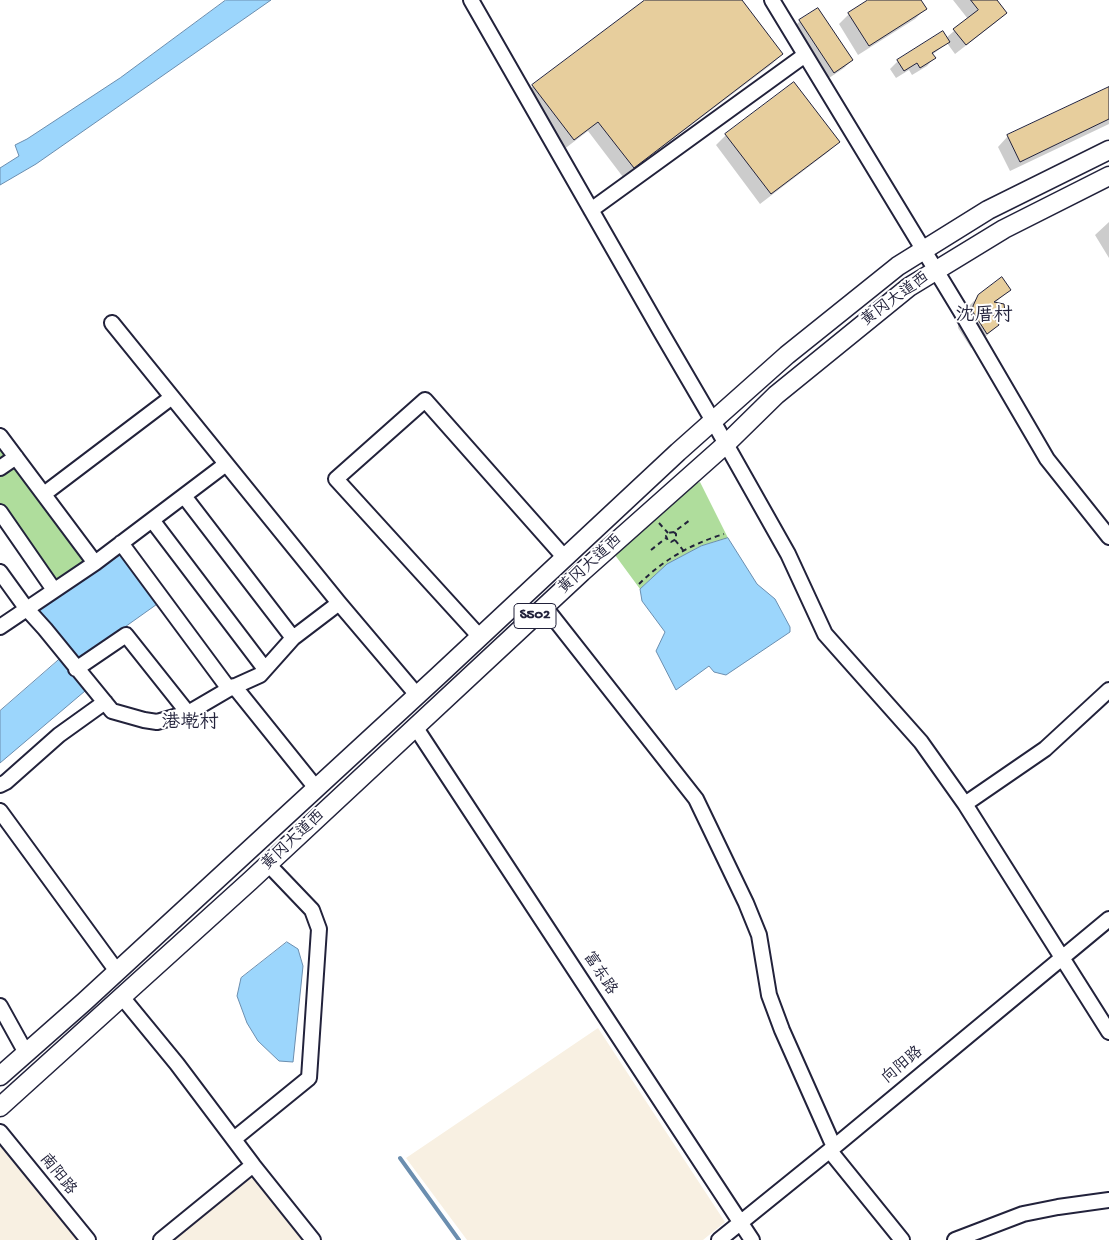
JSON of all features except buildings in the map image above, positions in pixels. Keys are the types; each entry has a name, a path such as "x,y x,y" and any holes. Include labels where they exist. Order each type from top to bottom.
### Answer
{"main road":[{"name":"黄冈大道西","path":"0,1076 84,1002 116,970 417,696 713,420 794,349 898,266 988,210 1109,150"},
{"name":"黄冈大道西","path":"0,1107 416,728 545,606 726,444 776,395 909,287 1004,229 1109,176"}],"street":[{"path":"471,0 788,554 825,634 921,742 965,804 1109,1032"},
{"path":"772,0 960,310 1047,459 1109,537"},
{"path":"591,210 804,55"},
{"path":"112,323 339,604 417,696"},
{"path":"44,494 172,397"},
{"path":"480,638 336,479 425,400 565,558"},
{"path":"0,436 95,563"},
{"path":"0,468 16,458"},
{"path":"0,627 95,563 226,464"},
{"path":"184,496 293,638"},
{"path":"0,512 54,590"},
{"path":"152,520 265,669"},
{"path":"120,543 231,687 316,788"},
{"path":"0,572 26,608 45,628 76,669 112,711 157,722 188,713 231,687 260,675 293,638 339,604"},
{"path":"545,606 696,799 759,935 772,1004 832,1149 902,1240"},
{"path":"76,669 126,635 188,713"},
{"path":"965,804 1045,749 1108,694"},
{"path":"0,785 6,782 59,735 104,702"},
{"name":"富东路","path":"416,728 752,1240"},
{"path":"0,812 116,970"},
{"path":"234,1139 309,1078 319,929 312,910 268,864"},
{"name":"向阳路","path":"719,1240 832,1149 1109,919"},
{"path":"122,997 177,1064 252,1164 313,1240"},
{"path":"0,1006 26,1052"},
{"name":"南阳路","path":"0,1132 88,1240"},
{"path":"161,1240 252,1164"},
{"path":"955,1240 1023,1214 1109,1200"}],"path":[{"path":"655,519 668,533"},
{"path":"668,533 674,532 690,520"},
{"path":"674,532 675,540 683,550"},
{"path":"651,550 666,538 668,533"},
{"path":"639,584 653,570 683,550 724,534"},
{"path":"666,538 670,542 675,540"}],"shaded area":[{"path":"598,1028 725,1222 703,1240 467,1240 406,1158"},
{"path":"0,1132 88,1240 0,1240"},
{"path":"253,1165 313,1240 161,1240"}],"green space":[{"path":"0,443 87,560 55,581 0,503"},
{"path":"700,482 728,538 701,546 667,564 640,589 615,555 694,484"}],"water":[{"path":"226,0 271,0 36,164 0,185 0,168 19,156 15,145 120,78"},
{"path":"728,538 757,584 775,599 790,627 790,632 726,675 714,672 709,666 676,690 656,651 665,632 642,601 640,589 667,564 701,546"},
{"path":"124,553 160,602 77,661 38,610"},
{"path":"61,658 85,691 0,763 0,711"},
{"path":"287,942 298,949 303,966 293,1062 279,1061 258,1041 247,1023 237,996 241,978"}],"waterway":[{"path":"400,1158 459,1240"}],"district":[{"name":"沈厝村","path":"984,317"},
{"name":"港墘村","path":"190,724"}]}
